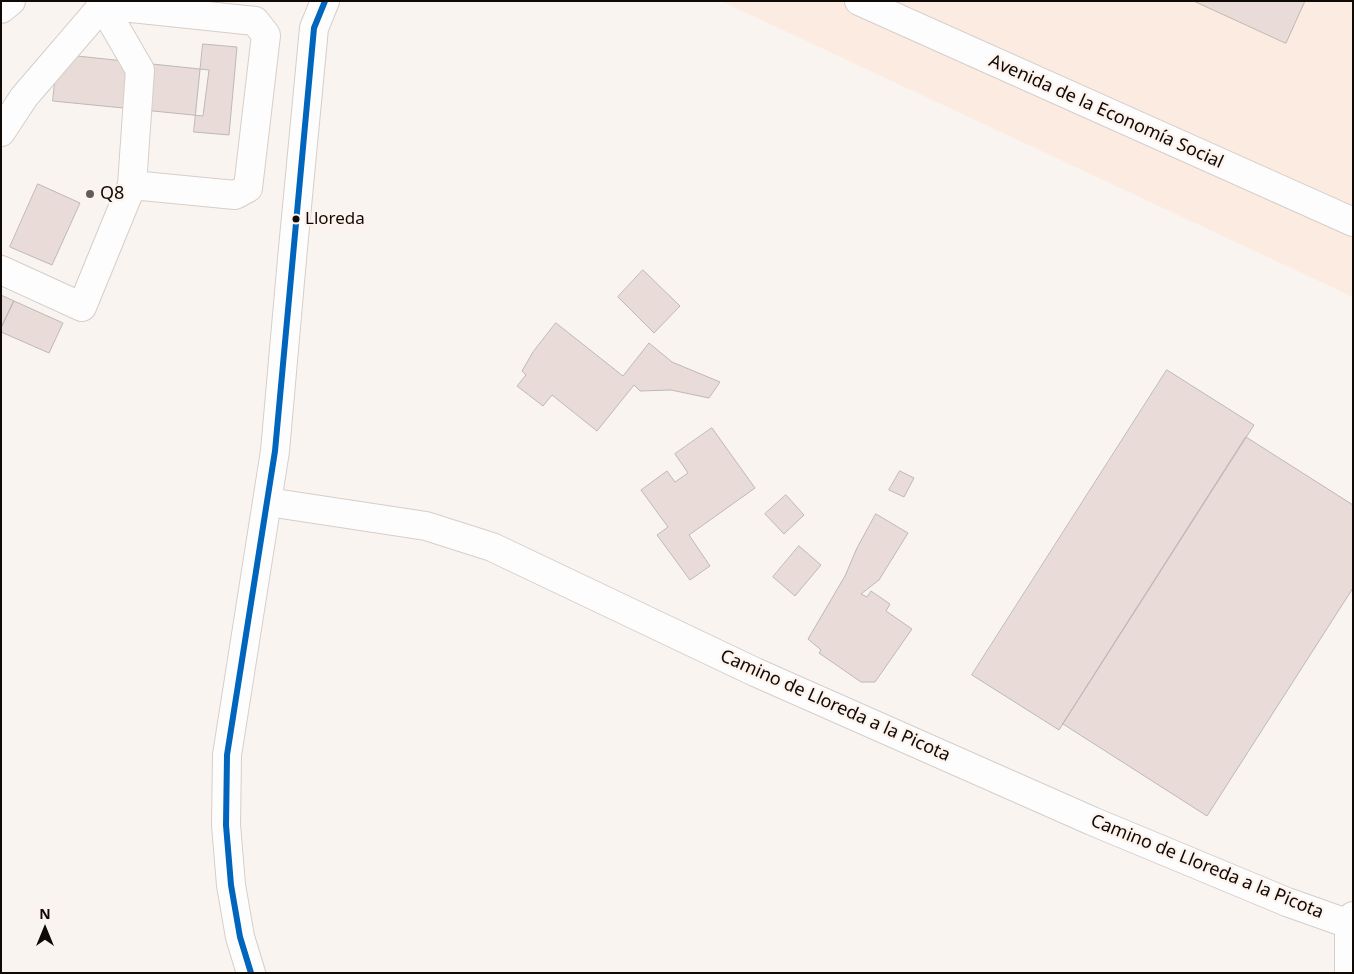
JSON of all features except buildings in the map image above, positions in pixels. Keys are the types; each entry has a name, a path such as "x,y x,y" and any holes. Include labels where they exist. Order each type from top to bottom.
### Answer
{"street":[{"path":"1,9 11,1"},
{"path":"251,973 240,936 231,886 226,825 227,755 276,450 314,28 309,1"},
{"path":"314,28 325,1"},
{"name":"Avenida de la Economía Social","path":"859,1 1353,222"},
{"path":"1,132 24,97 101,3"},
{"path":"1,270 82,307 132,184 140,70 101,3"},
{"path":"101,3 255,21 266,35 248,188 235,195 132,184"},
{"name":"Camino de Lloreda a la Picota","path":"268,502 426,526 492,547 755,672 1190,863 1287,902 1351,920 1349,973"}],"shaded area":[{"path":"721,1 1353,1 1353,297"}],"transit line":[{"path":"251,973 240,937 231,885 226,825 227,755 275,451 314,28 325,1"}],"place":[{"name":"Q8","path":"90,194"},
{"name":"Lloreda","path":"296,219"}]}
